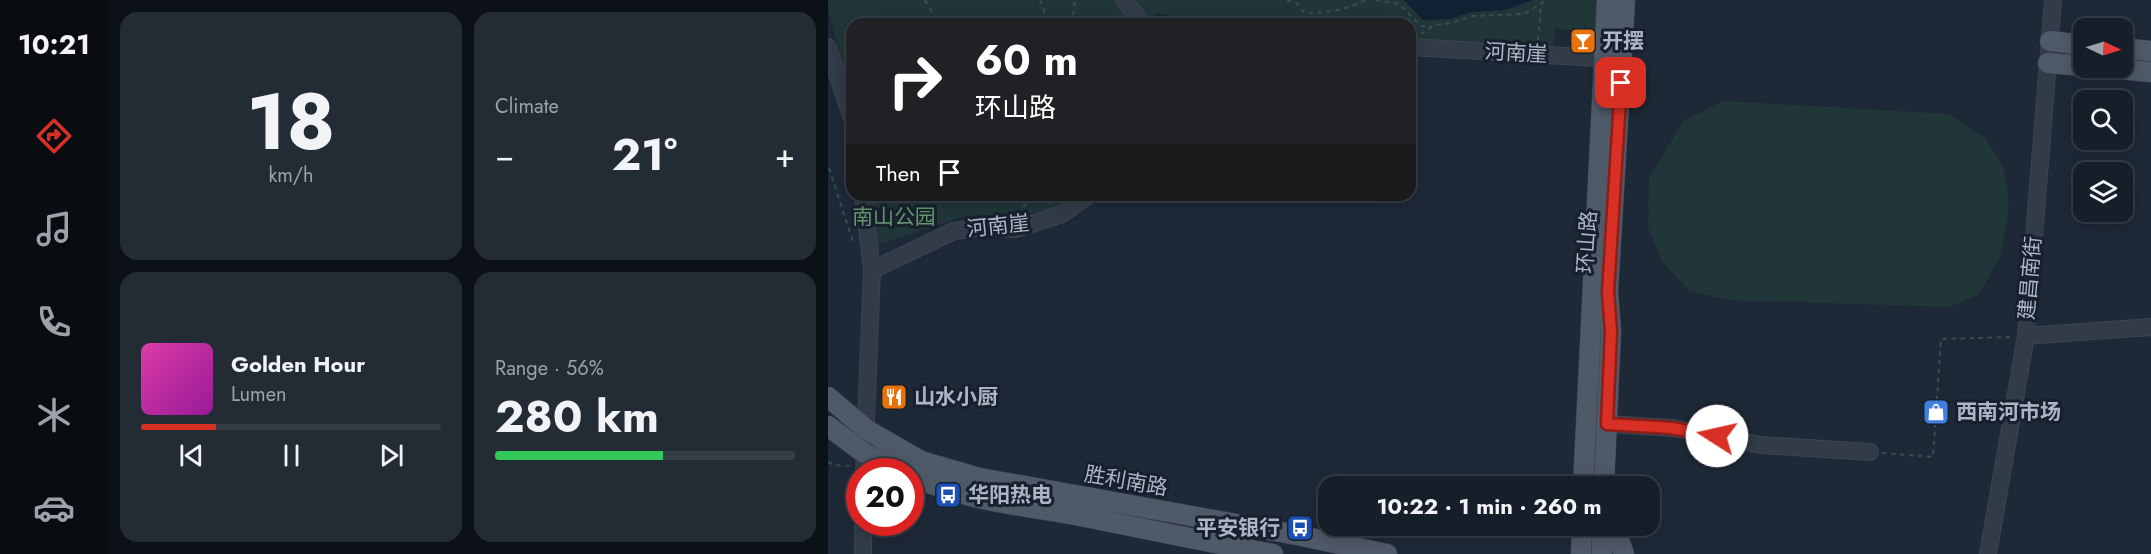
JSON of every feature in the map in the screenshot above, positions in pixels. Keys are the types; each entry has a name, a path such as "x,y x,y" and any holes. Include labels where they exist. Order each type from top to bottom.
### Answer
{"main road":[{"name":"环山路","path":"1606,476 1611,331 1608,292 1614,59 1608,0"},
{"name":"环山路","path":"1583,476 1590,330 1614,59 1625,0"},
{"path":"2050,41 2073,44"},
{"path":"2133,49 2151,51"},
{"path":"2048,63 2073,65"},
{"path":"2133,70 2151,72"},
{"path":"1590,330 1611,331"},
{"name":"胜利南路","path":"828,398 860,424 921,461 980,478 1297,535 1387,554"},
{"path":"834,431 859,458"},
{"name":"胜利南路","path":"924,482 1005,505 1144,528 1273,554"},
{"path":"1581,554 1582,536"},
{"path":"1602,536 1602,554"},
{"path":"1618,536 1624,554"}],"street":[{"path":"1124,0 1138,18"},
{"name":"建昌南街","path":"1988,554 2026,336 2053,0"},
{"name":"河南崖","path":"1416,47 1614,59"},
{"path":"830,57 846,102"},
{"path":"863,458 860,424 872,270 864,201"},
{"name":"河南崖","path":"872,270 954,231 983,227 1016,229 1062,214 1080,201"},
{"path":"2026,336 2151,327"},
{"path":"1607,424 1672,428 1761,445 1870,452"},
{"path":"862,554 863,536"}],"path":[{"path":"925,0 936,18"},
{"path":"1040,0 1047,18"},
{"path":"1073,18 1075,0"},
{"path":"1287,0 1298,4 1304,13 1322,13 1344,10 1366,0"},
{"path":"1376,0 1400,4 1413,18"},
{"path":"1416,41 1421,34 1432,27 1473,16 1524,14 1547,0"},
{"path":"1537,54 1541,4"},
{"path":"1416,21 1421,26 1432,27"},
{"path":"829,168 856,251"},
{"path":"1016,229 1021,209 1030,201"},
{"path":"1870,452 1933,457 1941,339 2004,338"},
{"path":"828,462 846,466"}],"green space":[{"path":"828,0 1598,0 1597,32 1555,29 1553,49 1416,39 1416,18 1179,18 1159,13 1148,18 846,18 846,74 828,10"},
{"path":"1725,101 1950,114 1986,139 2004,168 2009,205 2001,256 1978,295 1949,307 1728,300 1690,291 1662,262 1648,227 1649,178 1684,120"},
{"name":"南山公园","path":"870,201 1065,201 1051,209 1024,214 964,216 875,246"}],"water":[{"path":"1404,0 1533,0 1505,10 1472,12 1451,19 1423,20"}],"place":[{"name":"开摆","path":"1583,41"},
{"name":"山水小厨","path":"894,397"},
{"name":"西南河市场","path":"1936,412"},
{"name":"华阳热电","path":"948,495"},
{"name":"平安银行","path":"1300,528"}],"route":[{"path":"1621,83 1608,292 1611,331 1607,424 1672,428 1717,436"}]}
